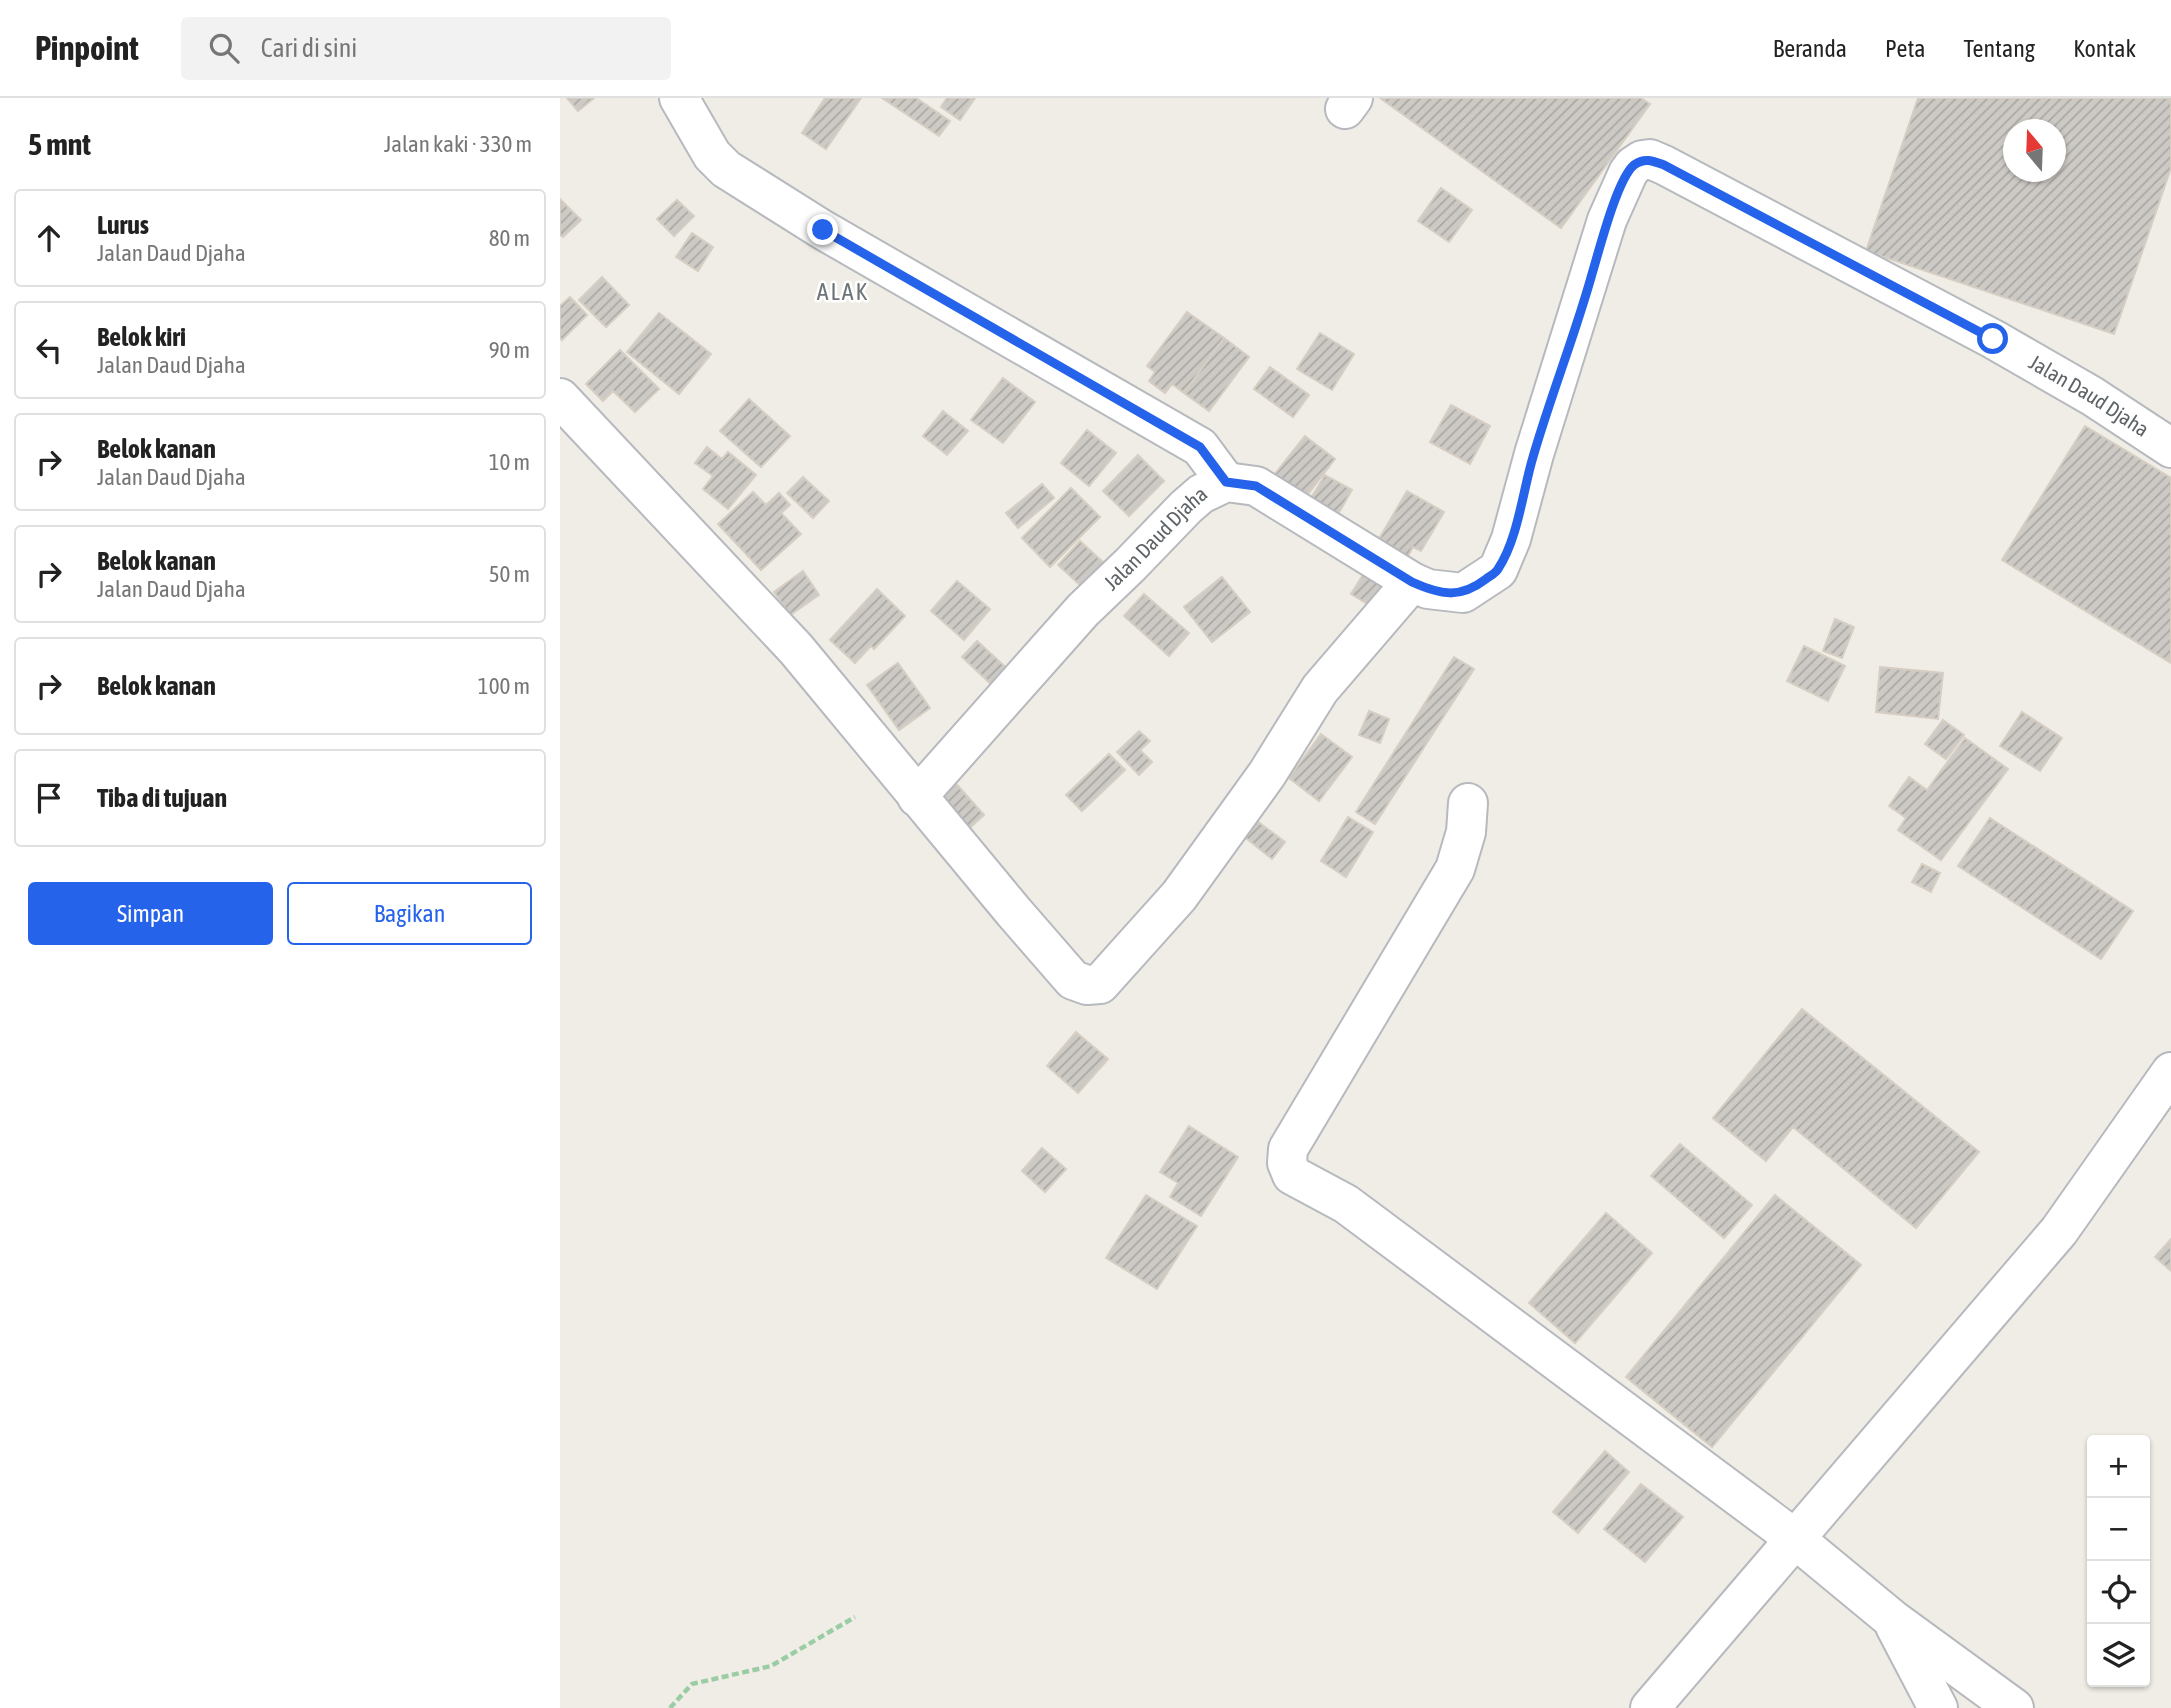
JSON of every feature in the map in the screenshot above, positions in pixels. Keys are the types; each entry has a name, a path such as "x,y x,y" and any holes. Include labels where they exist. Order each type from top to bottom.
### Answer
{"street":[{"path":"678,98 712,155 726,169 823,230 1200,447 1226,482"},
{"name":"Jalan Daud Djaha","path":"917,797 1083,610 1185,507 1202,494 1226,482 1256,486 1412,582 1428,589 1463,593 1498,570 1511,539 1534,454 1591,279 1607,220 1628,173 1642,160 1650,159 1664,165 1993,339 2092,396 2171,449"},
{"path":"560,398 796,649 917,797 1073,979 1087,985 1100,984 1180,896 1267,774 1320,689 1412,582"},
{"path":"1468,803 1466,832 1455,869 1288,1149 1287,1163 1292,1175 1346,1203 1794,1538 1892,1619 2014,1708"},
{"path":"1650,1708 2059,1231 2171,1072"},
{"path":"1892,1619 1938,1708"}],"path":[{"path":"670,1708 692,1684 771,1666 855,1617"}],"building":[{"path":"567,98 594,98 578,111"},
{"path":"825,98 861,98 826,149 802,133"},
{"path":"882,98 916,98 950,121 939,136"},
{"path":"947,98 975,98 960,120 941,107"},
{"path":"1380,98 1641,98 1650,104 1561,228"},
{"path":"1918,98 2171,98 2171,168 2114,334 1866,251"},
{"path":"1441,188 1472,210 1449,242 1418,221"},
{"path":"560,199 581,220 563,237 560,235"},
{"path":"677,200 694,216 674,236 657,219"},
{"path":"692,233 713,247 698,271 676,257"},
{"path":"602,277 629,305 606,327 579,300"},
{"path":"570,297 587,315 562,340 560,306"},
{"path":"1187,312 1224,338 1184,393 1172,384 1165,393 1149,381 1155,372 1147,366"},
{"path":"659,313 711,354 679,394 627,352"},
{"path":"1320,333 1354,354 1332,390 1297,369"},
{"path":"1224,338 1249,357 1209,411 1184,393"},
{"path":"620,350 659,389 635,412 613,391 603,401 586,384"},
{"path":"1270,367 1309,395 1293,417 1254,389"},
{"path":"1003,378 1035,402 1003,443 971,420"},
{"path":"749,399 790,436 761,467 720,431"},
{"path":"1451,405 1490,426 1470,464 1430,442"},
{"path":"943,411 968,431 947,455 923,436"},
{"path":"2085,426 2171,478 2171,663 2002,560"},
{"path":"1087,430 1116,453 1089,486 1061,463"},
{"path":"1305,436 1335,459 1305,498 1274,475"},
{"path":"707,447 722,459 728,452 756,475 728,509 703,489 713,476 695,463"},
{"path":"1138,455 1164,481 1129,516 1103,491"},
{"path":"1325,475 1352,490 1333,523 1306,506"},
{"path":"803,477 829,501 813,518 787,493"},
{"path":"1042,484 1054,498 1018,528 1006,513"},
{"path":"1071,488 1100,517 1050,567 1022,538"},
{"path":"1407,491 1444,512 1421,551 1413,547 1408,556 1379,539"},
{"path":"753,492 766,505 779,493 790,505 781,513 801,534 761,570 718,524"},
{"path":"1080,541 1115,573 1093,597 1058,565"},
{"path":"1366,570 1397,589 1382,613 1351,594"},
{"path":"803,571 819,595 790,615 774,592"},
{"path":"1222,577 1250,612 1212,642 1184,607"},
{"path":"957,581 990,609 964,640 931,611"},
{"path":"877,589 905,616 874,649 871,646 855,663 830,640"},
{"path":"1144,594 1189,633 1169,656 1124,616"},
{"path":"1835,619 1854,627 1842,658 1823,651"},
{"path":"977,641 1010,671 995,688 962,657"},
{"path":"1804,646 1845,666 1828,701 1787,681"},
{"path":"1454,657 1474,669 1375,824 1356,812"},
{"path":"898,663 930,708 899,730 867,685"},
{"path":"1880,667 1943,673 1938,719 1876,712"},
{"path":"1369,711 1389,719 1380,743 1359,735"},
{"path":"2022,712 2062,738 2040,771 2000,746"},
{"path":"1943,720 1964,735 1946,759 1925,744"},
{"path":"1139,731 1150,741 1140,750 1152,762 1139,775 1117,752"},
{"path":"1321,734 1352,757 1319,801 1289,778"},
{"path":"1965,738 2008,769 1941,860 1898,830 1906,818 1889,806 1909,777 1927,790"},
{"path":"1109,754 1125,770 1082,811 1066,795"},
{"path":"951,778 984,815 963,834 929,797"},
{"path":"1249,815 1285,842 1272,859 1236,830"},
{"path":"1348,817 1373,832 1346,877 1321,861"},
{"path":"1990,818 2133,911 2101,959 1958,866"},
{"path":"1922,864 1940,873 1931,892 1912,882"},
{"path":"1802,1009 1979,1152 1916,1228 1793,1127 1766,1161 1713,1118"},
{"path":"1076,1032 1108,1059 1078,1093 1047,1066"},
{"path":"1189,1126 1238,1157 1201,1216 1170,1197 1178,1183 1160,1172"},
{"path":"1680,1144 1752,1205 1724,1238 1651,1176"},
{"path":"1042,1148 1066,1169 1045,1192 1022,1171"},
{"path":"1146,1195 1197,1226 1157,1289 1106,1258"},
{"path":"1775,1195 1861,1265 1712,1447 1626,1377"},
{"path":"1606,1213 1652,1253 1575,1343 1529,1303"},
{"path":"2171,1239 2171,1271 2155,1257"},
{"path":"1605,1451 1629,1472 1578,1533 1553,1512"},
{"path":"1641,1484 1683,1517 1645,1562 1604,1529"}],"district":[{"name":"ALAK","path":"843,292"}],"route":[{"path":"823,230 1200,447 1226,482 1256,486 1412,582 1443,592 1463,593 1498,570 1511,539 1534,454 1591,279 1607,220 1628,173 1642,160 1650,159 1664,165 1993,339"}]}
